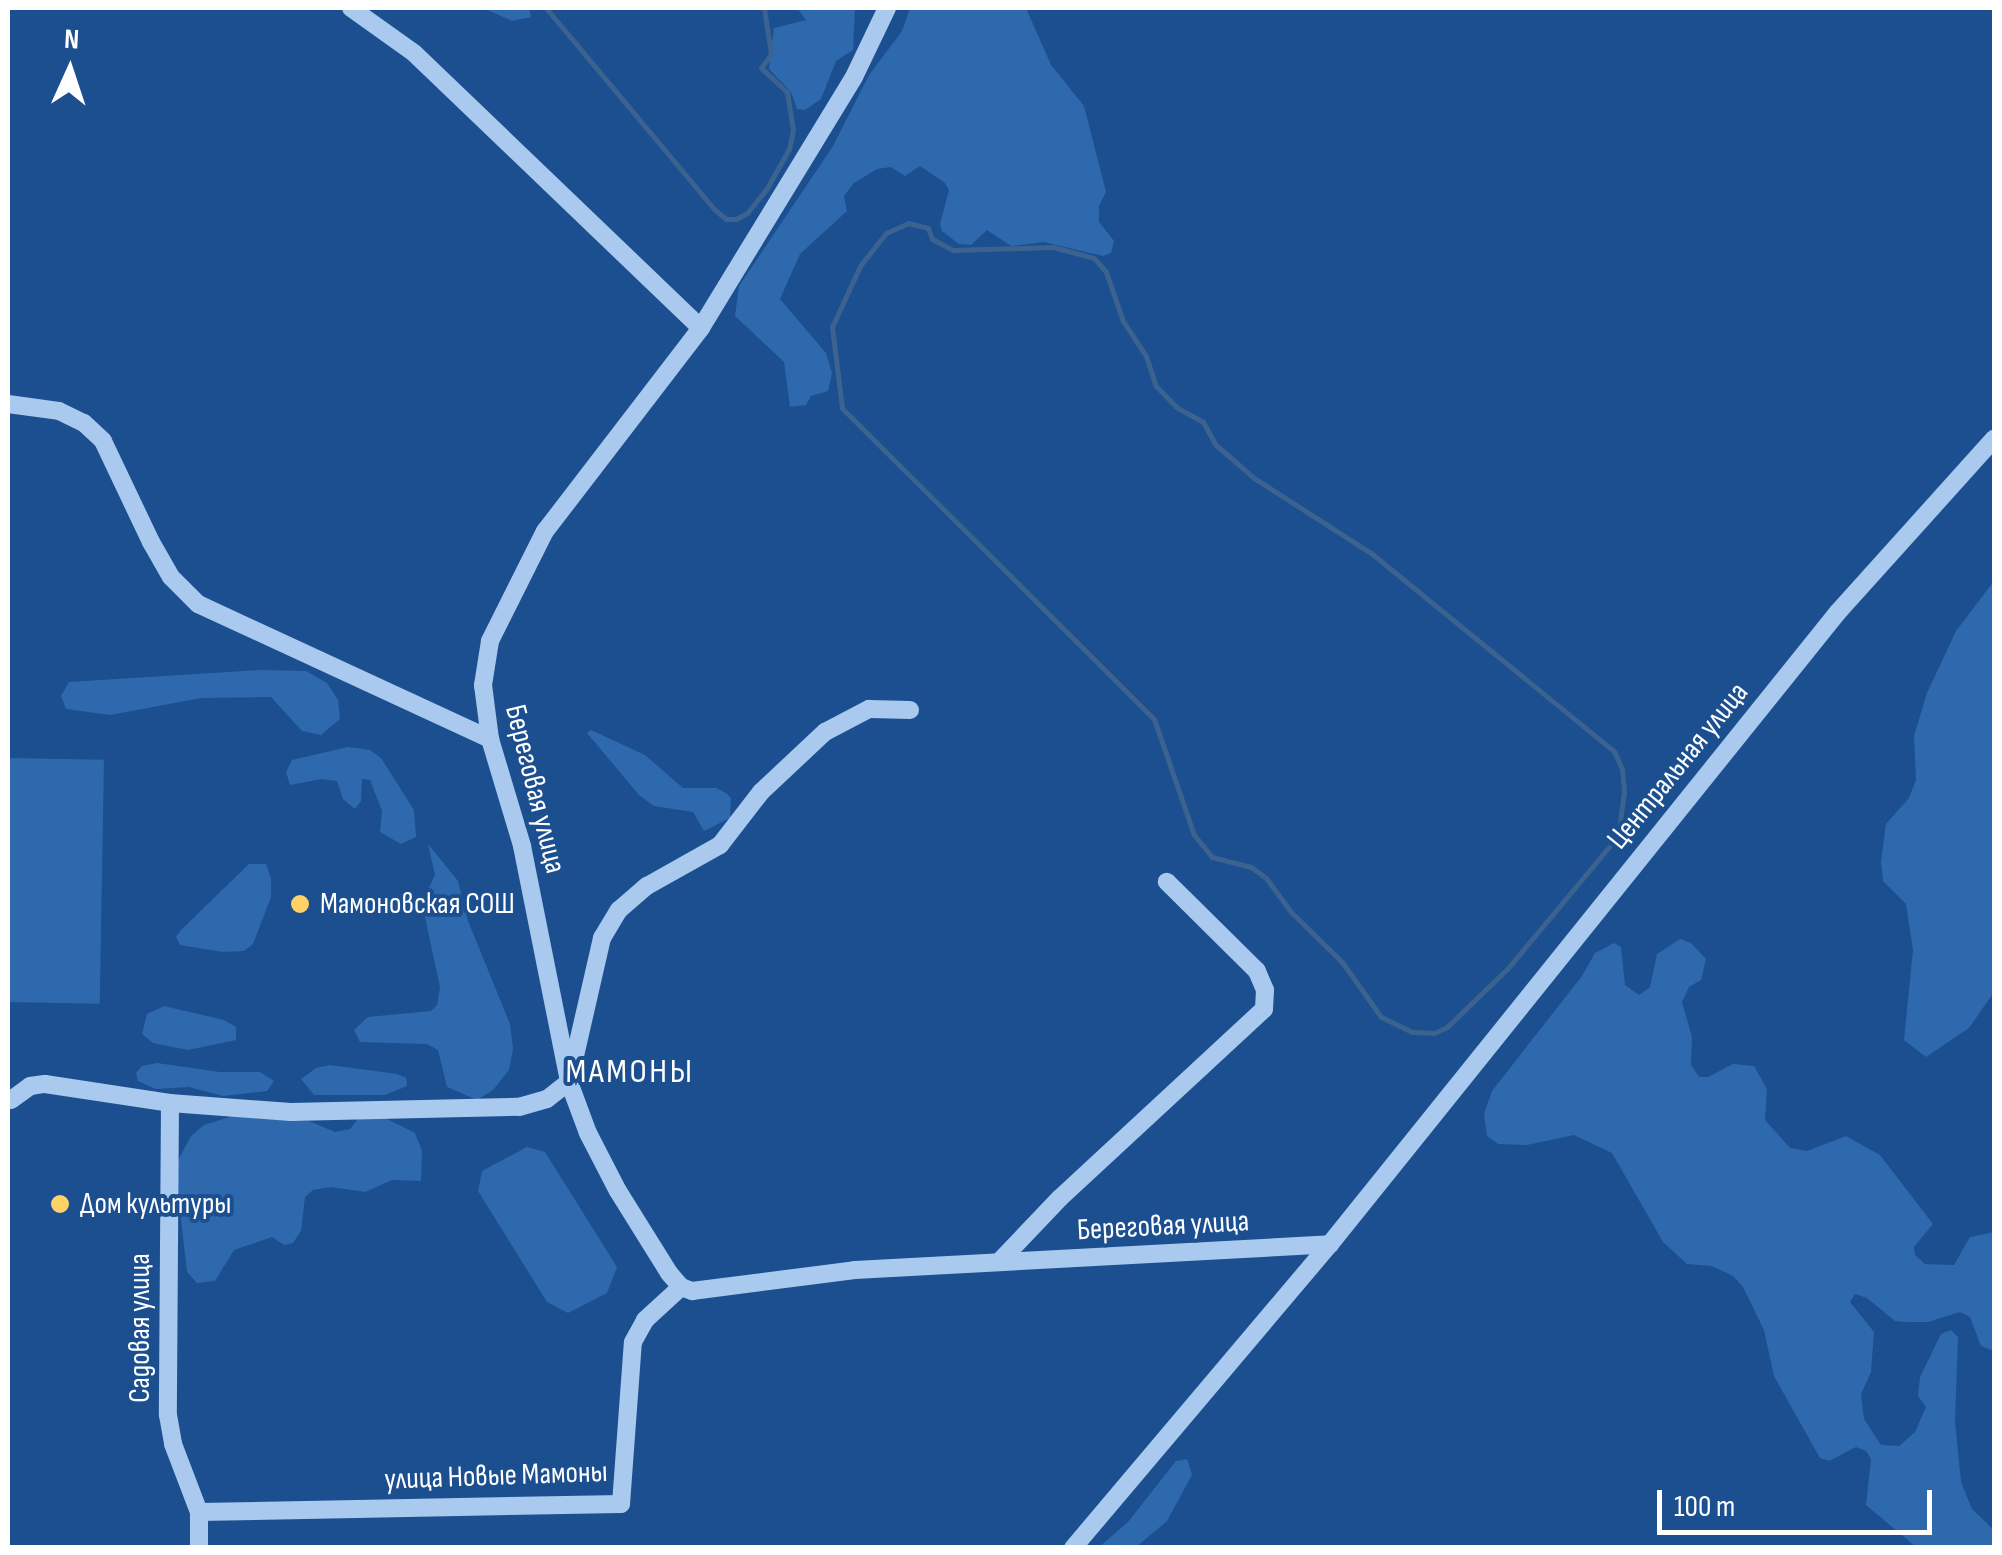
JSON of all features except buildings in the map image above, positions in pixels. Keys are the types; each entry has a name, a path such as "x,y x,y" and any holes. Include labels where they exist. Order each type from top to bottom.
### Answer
{"street":[{"path":"350,8 414,53 701,328"},
{"name":"Береговая улица","path":"887,8 854,77 701,328 667,377 570,496 523,567 484,663 490,739 522,846 569,1082 600,1161 681,1287 706,1292 856,1270 1330,1244"},
{"path":"8,404 59,411 84,423 103,441 171,576 198,604 374,681 490,739"},
{"name":"Центральная улица","path":"1073,1548 1330,1244 1412,1136 1838,612 1994,438"},
{"path":"11,1100 30,1086 45,1084 170,1103 290,1112 519,1106 547,1099 569,1082 602,938 619,910 647,886 720,844 760,792 825,732 869,708 910,710"},
{"name":"Береговая улица","path":"999,1262 1060,1198 1264,1008 1266,990 1257,972 1168,882"},
{"name":"Садовая улица","path":"170,1103 168,1415 173,1444 199,1512 199,1548"},
{"name":"улица Новые Мамоны","path":"199,1512 621,1504 633,1342 646,1320 681,1287"}],"shaded area":[{"path":"483,8 529,8 531,17 512,21"},
{"path":"797,8 855,8 853,50 836,61 821,99 805,110 797,109 791,92 769,69 774,28 806,20"},
{"path":"910,8 1026,8 1051,65 1084,106 1106,192 1099,206 1099,222 1114,241 1111,253 1103,256 1044,242 1011,246 987,230 971,245 959,244 942,231 940,224 949,190 945,183 920,166 905,176 891,167 877,169 854,183 844,196 847,211 800,254 780,299 826,353 832,373 828,391 811,396 806,405 790,407 784,362 735,316 739,286 833,146 869,75 902,31"},
{"path":"1994,581 1994,992 1969,1028 1926,1057 1904,1040 1913,950 1906,904 1883,881 1886,824 1909,798 1916,780 1914,736 1927,693 1956,631"},
{"path":"260,670 306,671 327,683 338,700 340,719 321,735 302,731 271,697 201,698 110,715 66,709 61,696 69,682"},
{"path":"591,730 645,755 683,788 716,788 726,793 731,798 730,818 704,831 693,812 654,806 639,795 587,733"},
{"path":"348,747 370,750 381,758 414,810 416,837 401,844 380,832 382,811 370,780 362,779 361,801 355,809 343,799 337,781 322,779 290,785 286,772 292,760"},
{"path":"8,758 104,760 100,1004 8,1002"},
{"path":"428,844 458,881 468,921 510,1024 513,1049 509,1070 493,1090 477,1100 447,1087 438,1050 427,1044 360,1042 354,1030 368,1017 431,1011 437,1005 440,987 422,903 435,875"},
{"path":"249,864 266,864 271,878 271,897 253,944 244,951 223,952 180,945 176,937 181,930"},
{"path":"1680,939 1691,943 1706,959 1701,980 1689,987 1682,1002 1692,1037 1691,1065 1699,1077 1708,1077 1733,1064 1754,1066 1767,1089 1765,1120 1790,1148 1807,1151 1846,1136 1880,1155 1933,1224 1914,1247 1915,1255 1925,1264 1954,1265 1970,1237 1994,1232 1994,1351 1981,1346 1970,1317 1960,1312 1928,1322 1895,1321 1867,1298 1855,1294 1850,1302 1874,1332 1871,1372 1861,1394 1864,1419 1881,1445 1899,1446 1915,1432 1926,1407 1918,1396 1920,1377 1941,1334 1951,1330 1958,1337 1955,1421 1961,1482 1972,1509 1994,1530 1994,1547 1916,1547 1866,1505 1871,1459 1866,1451 1856,1447 1829,1461 1820,1458 1774,1376 1764,1330 1743,1287 1733,1276 1712,1266 1687,1264 1663,1242 1612,1153 1574,1135 1527,1145 1498,1144 1487,1136 1484,1114 1492,1091 1582,976 1595,953 1614,943 1621,947 1625,985 1639,995 1650,987 1657,954"},
{"path":"164,1006 224,1020 236,1027 236,1040 188,1050 153,1043 142,1034 147,1014"},
{"path":"157,1063 220,1072 260,1072 274,1081 267,1091 223,1096 189,1087 156,1089 138,1081 136,1073 142,1066"},
{"path":"330,1065 397,1074 406,1078 407,1086 385,1095 314,1095 301,1079 316,1068"},
{"path":"233,1116 309,1121 335,1132 350,1129 358,1119 383,1117 415,1133 422,1151 421,1181 392,1180 365,1192 331,1187 313,1190 305,1197 301,1231 293,1243 284,1245 272,1237 234,1250 215,1281 197,1283 187,1272 175,1166 191,1136 204,1125"},
{"path":"527,1147 545,1152 617,1267 607,1293 568,1313 547,1302 478,1191 482,1171"},
{"path":"1187,1459 1192,1475 1167,1521 1136,1547 1099,1547 1128,1522 1176,1461"}],"waterway":[{"path":"546,8 726,219 747,213 767,188 789,149 793,130 787,92 761,68 771,54 764,8"},
{"path":"908,223 928,228 932,239 953,250 1053,247 1094,258 1106,272 1123,321 1146,356 1156,386 1176,407 1203,422 1216,445 1254,478 1371,553 1614,751 1622,769 1624,792 1618,836 1507,969 1447,1027 1434,1033 1412,1032 1381,1017 1342,962 1291,912 1266,878 1251,867 1212,857 1194,835 1154,719 842,408 832,327 860,266 886,233 908,223"}],"place":[{"name":"Мамоновская СОШ","path":"300,904"},
{"name":"Дом культуры","path":"60,1204"}],"district":[{"name":"МАМОНЫ","path":"630,1072"}]}
